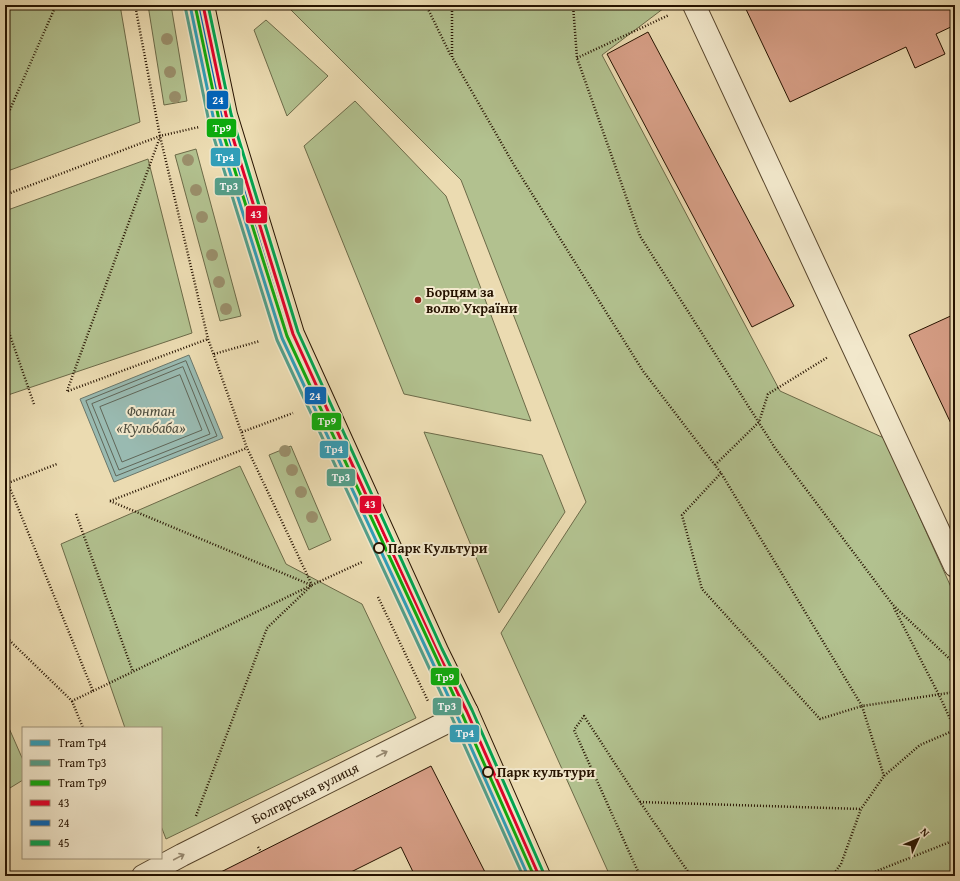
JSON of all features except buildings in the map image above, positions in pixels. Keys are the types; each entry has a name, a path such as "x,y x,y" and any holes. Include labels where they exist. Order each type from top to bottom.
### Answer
{"main road":[{"path":"203,5 226,115 293,334 437,651 467,712 539,876"}],"street":[{"path":"694,5 955,566"},
{"name":"Болгарська вулиця","path":"142,871 182,855 467,712"}],"path":[{"path":"5,121 56,5"},
{"path":"135,5 160,136 208,338 248,448 312,585"},
{"path":"426,5 452,57 514,165 643,371 721,472 862,706 884,776"},
{"path":"452,5 452,57"},
{"path":"573,5 578,58 640,236 775,448 893,605 955,664"},
{"path":"578,58 669,15"},
{"path":"5,195 160,136 199,127"},
{"path":"160,136 67,391 208,338"},
{"path":"5,321 34,404"},
{"path":"214,354 260,341"},
{"path":"715,465 759,422 768,394 851,343"},
{"path":"242,432 293,413"},
{"path":"248,448 110,501 312,585"},
{"path":"8,483 57,464"},
{"path":"721,472 682,515 702,589 820,719 862,706 955,692"},
{"path":"5,476 93,691"},
{"path":"76,514 133,672"},
{"path":"72,701 362,562"},
{"path":"182,855 267,628 312,585"},
{"path":"378,597 428,702"},
{"path":"832,876 841,864 861,809 884,776 920,745 955,730 939,695 893,605"},
{"path":"5,636 72,701 83,727"},
{"path":"640,876 574,730 584,716 640,802 691,876"},
{"path":"955,743 953,785 955,789"},
{"path":"640,802 861,809"},
{"path":"864,876 955,840"}],"green space":[{"path":"5,5 120,5 140,122 5,172"},
{"path":"148,5 171,5 187,101 164,105"},
{"path":"286,5 668,5 602,55 780,391 884,438 955,596 955,876 610,876 501,633 586,502 461,180"},
{"path":"266,20 328,76 287,116 254,30"},
{"path":"355,101 446,196 531,421 404,394 304,146"},
{"path":"196,149 241,316 220,321 175,155"},
{"path":"148,159 192,333 5,396 5,211"},
{"path":"424,432 542,455 565,512 499,613"},
{"path":"291,446 331,540 309,550 269,455"},
{"path":"240,466 286,564 362,604 416,718 166,839 162,829 162,727 125,727 61,544"},
{"path":"5,719 22,758 22,781 5,791"}],"water":[{"name":"Фонтан «Кульбаба»","path":"189,355 223,438 114,482 80,399"}],"tram line":[{"name":"Тр4","path":"190,5 214,121 282,338 450,700 528,876"},
{"name":"Тр9","path":"195,5 219,120 287,336 455,698 533,874"},
{"name":"Тр3","path":"185,6 209,122 277,340 445,702 523,876"}],"transit line":[{"name":"43","path":"203,5 226,115 293,334 437,651 467,712 539,876"},
{"name":"45","path":"208,5 231,114 298,332 442,649 472,710 544,874"},
{"name":"24","path":"198,6 221,116 288,336 432,653 462,714 534,876"}],"place":[{"name":"Борцям за волю України","path":"418,300"},
{"name":"Парк Культури","path":"379,548"},
{"name":"Парк культури","path":"488,772"}]}
